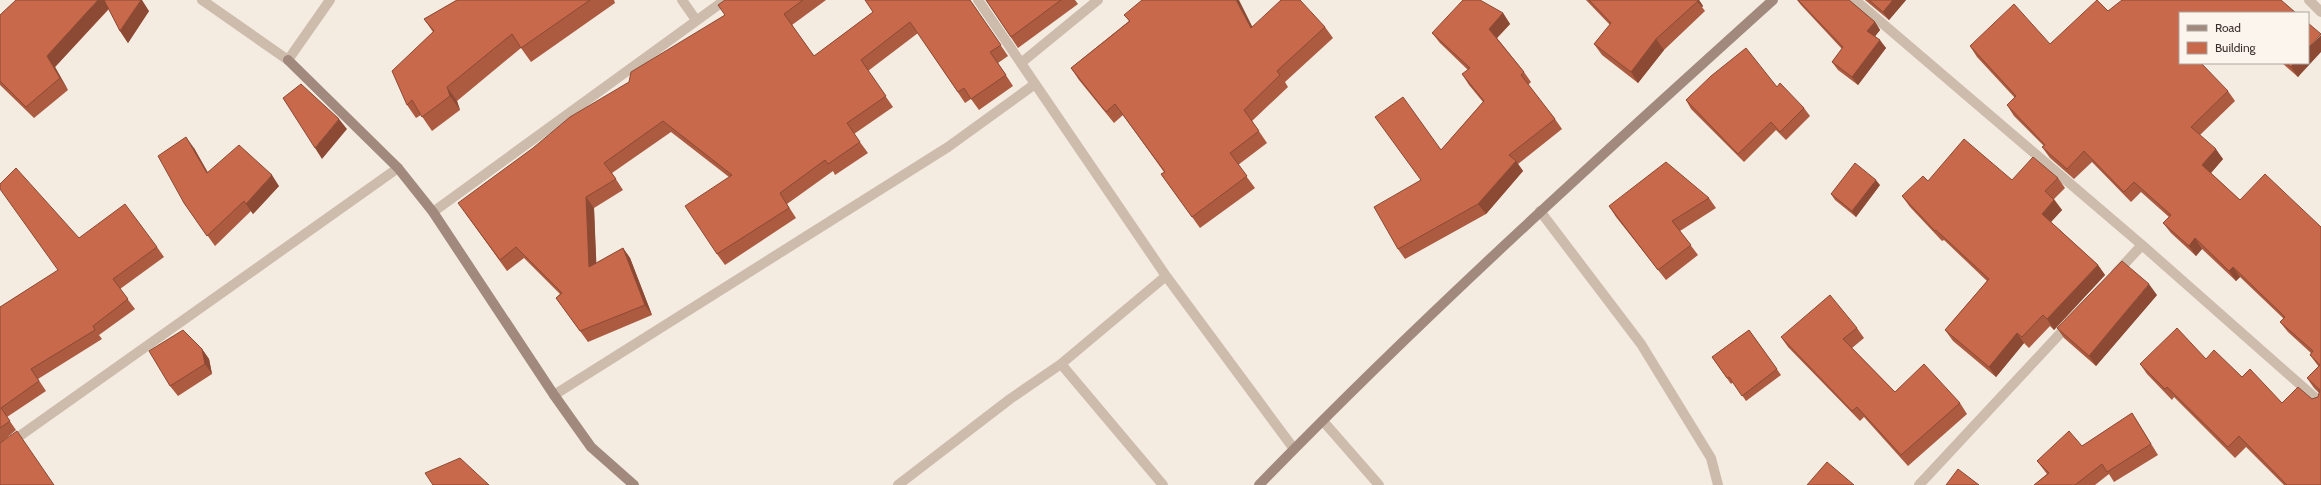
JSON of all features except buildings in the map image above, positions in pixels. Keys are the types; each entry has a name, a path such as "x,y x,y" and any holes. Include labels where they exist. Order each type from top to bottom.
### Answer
{"street":[{"path":"202,0 288,60 398,168 434,212 554,395 591,447 634,485"},
{"path":"288,60 330,0"},
{"path":"682,0 696,20"},
{"path":"434,212 725,0"},
{"path":"978,0 1166,276 1294,449"},
{"path":"1021,63 1098,0"},
{"path":"1259,485 1402,342 1540,212 1773,0"},
{"path":"1855,0 2142,245 2321,403"},
{"path":"2309,0 2321,12"},
{"path":"554,395 948,147 1035,84"},
{"path":"0,450 398,168"},
{"path":"1540,212 1641,344 1711,458 1718,485"},
{"path":"2110,280 2142,245"},
{"path":"898,485 1010,400 1061,364 1166,276"},
{"path":"1919,485 2078,315"},
{"path":"1061,364 1163,485"},
{"path":"1323,421 1379,485"}]}
